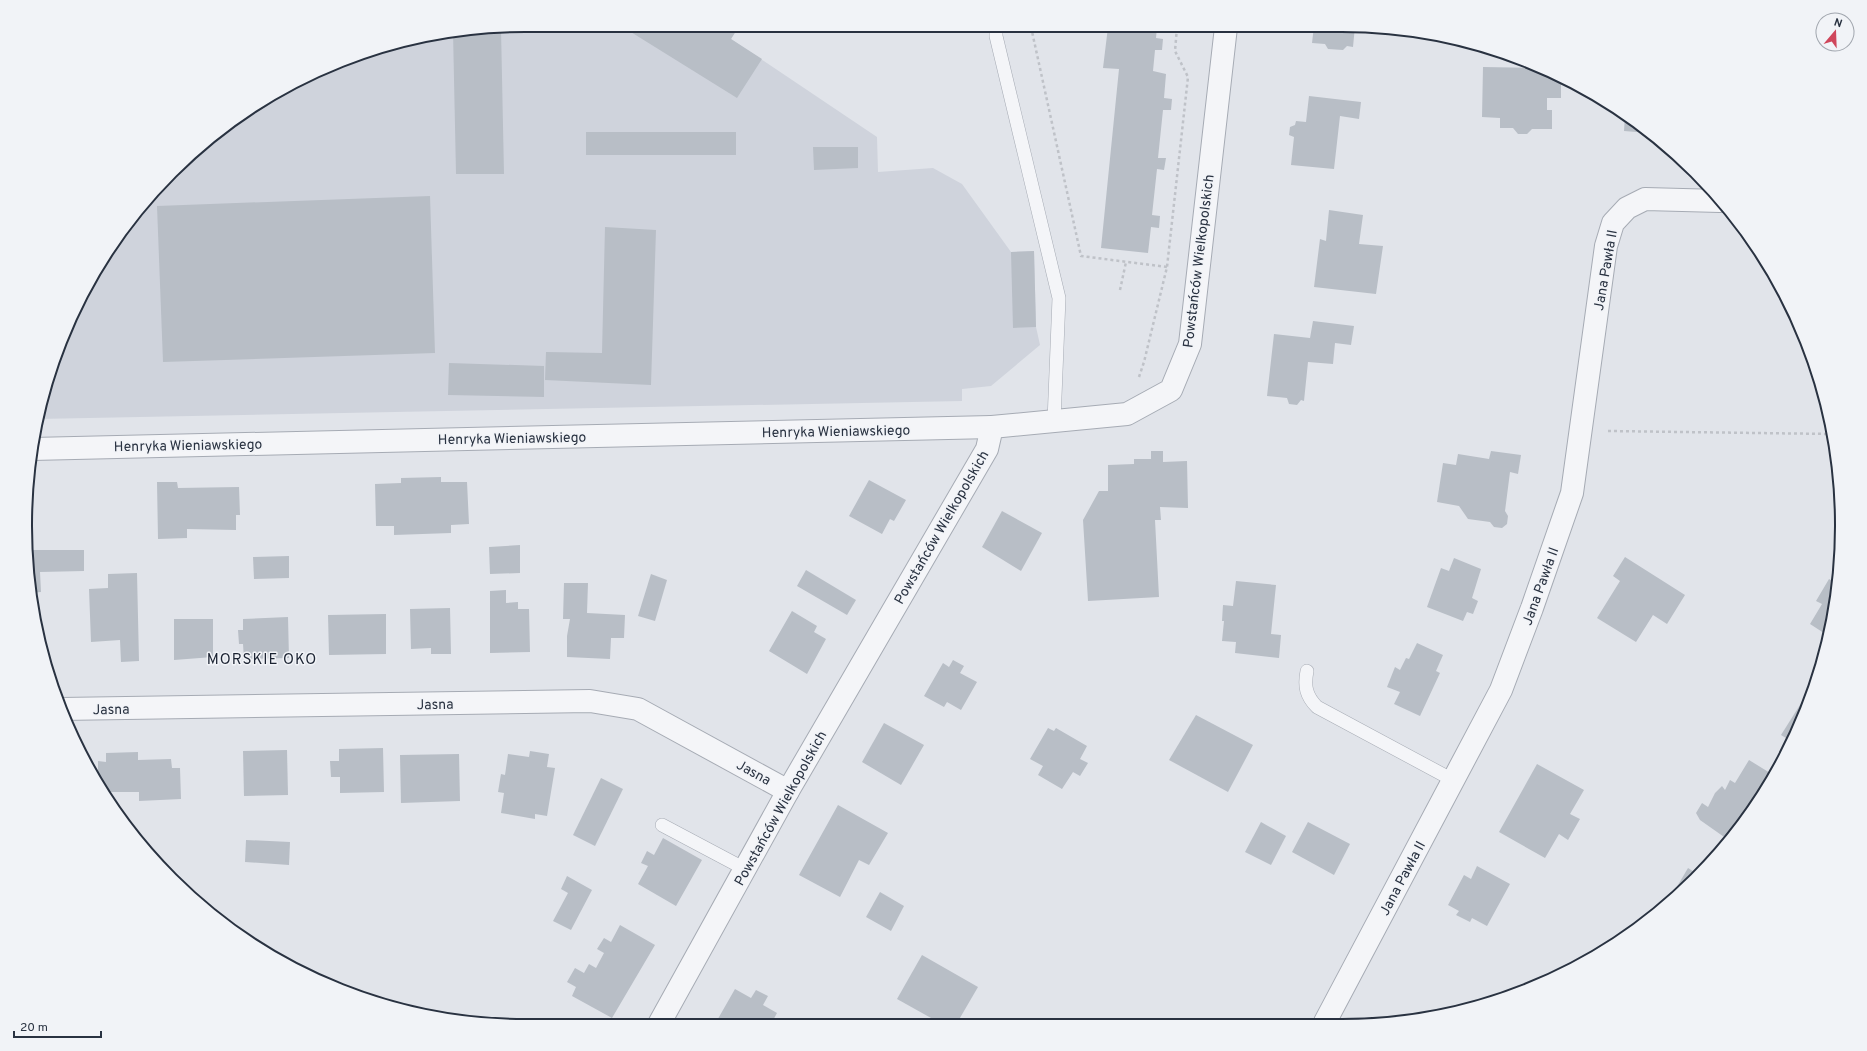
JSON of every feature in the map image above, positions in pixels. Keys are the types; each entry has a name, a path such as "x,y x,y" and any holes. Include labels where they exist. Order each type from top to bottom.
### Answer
{"street":[{"name":"Powstańców Wielkopolskich","path":"662,1019 788,791 987,449 992,427 1127,414 1171,390 1190,344 1225,32"},
{"name":"Jana Pawła II","path":"1327,1019 1501,690 1532,608 1572,493 1606,246 1614,223 1627,208 1645,200 1714,201"},
{"name":"Henryka Wieniawskiego","path":"38,449 992,427"},
{"name":"Jasna","path":"68,709 590,701 638,709 788,791"}],"lane":[{"path":"996,32 1059,298 1054,421"},
{"path":"1307,671 1305,681 1306,692 1310,700 1317,707 1453,780"},
{"path":"662,825 745,869"}],"path":[{"path":"1032,32 1081,256 1167,267"},
{"path":"1127,414 1133,391 1144,362 1167,267 1188,77 1175,51 1177,32"},
{"path":"1120,290 1126,262"},
{"path":"1605,431 1827,434"}],"shaded area":[{"path":"526,32 735,32 731,39 877,137 878,172 933,168 962,184 1011,252 1034,251 1036,327 1040,345 991,386 962,389 962,401 44,419 58,367 83,307 98,279 115,251 154,200 200,154 251,115 279,98 307,83 367,58 429,41 493,33"}],"building":[{"path":"631,32 735,32 731,39 762,59 737,98"},
{"path":"1107,32 1157,32 1156,38 1163,39 1162,50 1155,50 1153,71 1166,74 1164,98 1172,99 1171,110 1163,110 1158,158 1166,158 1164,170 1157,169 1152,215 1160,216 1159,228 1151,227 1148,253 1101,248 1119,69 1103,68"},
{"path":"1313,32 1354,32 1353,47 1347,46 1343,50 1328,49 1325,44 1312,43"},
{"path":"501,33 504,174 456,174 453,37"},
{"path":"1483,67 1524,68 1561,84 1561,98 1547,98 1547,110 1552,110 1552,129 1532,129 1527,134 1518,134 1513,128 1500,128 1500,118 1482,117"},
{"path":"1309,96 1361,102 1359,119 1340,116 1334,169 1291,165 1294,137 1289,135 1290,127 1295,125 1296,121 1306,122"},
{"path":"1625,121 1640,132 1624,131"},
{"path":"586,132 736,132 736,155 586,155"},
{"path":"813,147 858,147 858,168 814,170"},
{"path":"430,196 435,353 163,362 157,206"},
{"path":"1329,210 1363,215 1359,244 1383,246 1376,294 1314,287 1320,239 1326,241"},
{"path":"605,227 656,230 651,385 545,380 546,352 602,353"},
{"path":"1034,251 1036,327 1013,328 1011,252"},
{"path":"1313,321 1354,326 1351,345 1335,343 1333,364 1308,362 1304,401 1301,400 1297,405 1289,404 1287,398 1267,396 1274,334 1310,338"},
{"path":"449,363 544,366 544,397 448,395"},
{"path":"1151,451 1163,451 1163,462 1187,461 1188,508 1160,507 1161,520 1155,520 1159,597 1088,601 1083,520 1099,491 1108,491 1108,465 1134,464 1134,459 1151,459"},
{"path":"1491,451 1521,455 1518,474 1510,472 1505,511 1508,516 1507,524 1502,528 1494,527 1490,522 1468,519 1459,506 1437,502 1443,463 1456,465 1458,454 1489,459"},
{"path":"441,477 441,482 467,482 469,524 451,525 451,533 394,535 394,526 376,526 375,484 401,483 401,478"},
{"path":"869,480 906,500 894,521 890,519 882,534 849,516"},
{"path":"157,482 177,482 178,488 239,487 240,515 236,515 236,530 187,529 187,538 158,539"},
{"path":"1002,511 1042,533 1021,571 982,547"},
{"path":"520,545 520,573 490,574 489,547"},
{"path":"33,550 84,550 84,571 40,572 41,592 36,592"},
{"path":"289,556 289,578 254,579 253,557"},
{"path":"1625,557 1685,595 1667,624 1653,615 1636,642 1597,618 1620,581 1613,576"},
{"path":"1454,558 1481,569 1472,598 1478,601 1473,614 1467,612 1463,621 1427,607 1441,568 1449,571"},
{"path":"806,570 856,600 847,615 797,586"},
{"path":"137,573 139,661 121,662 120,640 91,642 89,589 108,588 108,574"},
{"path":"651,574 667,580 655,621 638,616"},
{"path":"1829,579 1832,581 1823,633 1810,624 1822,604 1816,601"},
{"path":"1236,581 1276,585 1271,634 1281,635 1279,658 1235,653 1236,642 1222,641 1224,621 1222,621 1223,605 1233,606"},
{"path":"564,583 588,583 587,613 625,615 624,638 611,638 610,659 567,657 567,636 570,619 563,619"},
{"path":"506,590 506,603 518,602 518,609 529,609 530,652 490,653 490,591"},
{"path":"450,608 451,654 431,654 431,648 411,649 410,609"},
{"path":"792,611 817,626 814,632 826,639 807,674 769,651"},
{"path":"386,614 386,654 329,655 328,615"},
{"path":"288,617 289,658 244,659 243,644 239,644 238,630 243,630 243,619"},
{"path":"174,619 213,619 213,657 174,660"},
{"path":"1417,643 1443,655 1436,671 1440,673 1420,716 1394,704 1400,692 1387,687 1395,667 1400,670 1406,658 1409,659"},
{"path":"953,660 964,666 960,673 977,682 961,710 947,702 944,707 924,696 943,663 949,667"},
{"path":"1802,702 1786,738 1781,735"},
{"path":"1196,715 1253,745 1228,792 1169,760"},
{"path":"884,723 924,745 901,785 862,762"},
{"path":"1048,728 1054,731 1056,728 1087,746 1080,759 1088,763 1080,776 1073,772 1062,789 1038,775 1043,766 1030,759"},
{"path":"383,748 384,792 340,793 340,777 331,777 330,761 339,761 339,749"},
{"path":"287,750 288,795 244,796 243,751"},
{"path":"530,751 549,754 547,767 555,768 547,816 535,814 535,819 501,813 504,793 498,792 501,774 505,775 508,754 529,757"},
{"path":"138,752 138,760 171,759 172,768 180,768 181,799 139,801 139,792 110,792 98,772 98,761 106,762 106,753"},
{"path":"459,754 460,801 401,803 400,755"},
{"path":"1749,760 1769,772 1752,800 1724,837 1700,820 1696,813 1702,803 1708,807 1715,793 1722,786 1725,790 1730,780 1735,783"},
{"path":"1537,764 1584,790 1570,814 1580,819 1568,840 1559,834 1545,858 1499,832"},
{"path":"601,778 623,789 595,846 573,835"},
{"path":"838,805 888,833 869,865 859,860 840,897 799,875"},
{"path":"1261,822 1286,836 1271,865 1245,852"},
{"path":"1308,822 1350,844 1334,875 1292,852"},
{"path":"663,838 702,860 676,906 638,884 648,866 641,863 647,851 654,855"},
{"path":"246,840 290,842 289,865 245,862"},
{"path":"1477,866 1510,884 1487,926 1472,918 1470,922 1456,915 1459,911 1448,905 1464,875 1471,879"},
{"path":"1688,868 1693,871 1690,874 1677,887"},
{"path":"567,876 592,890 571,930 553,921 568,893 561,889"},
{"path":"880,892 904,906 891,931 866,917"},
{"path":"620,925 655,945 612,1018 572,996 576,987 567,982 575,968 584,973 589,964 596,968 604,953 597,949 604,938 611,942"},
{"path":"922,955 978,987 959,1019 933,1019 897,999"},
{"path":"735,989 751,998 756,990 768,996 763,1005 777,1013 774,1019 718,1019"}],"district":[{"name":"MORSKIE OKO","path":"262,659"}]}
